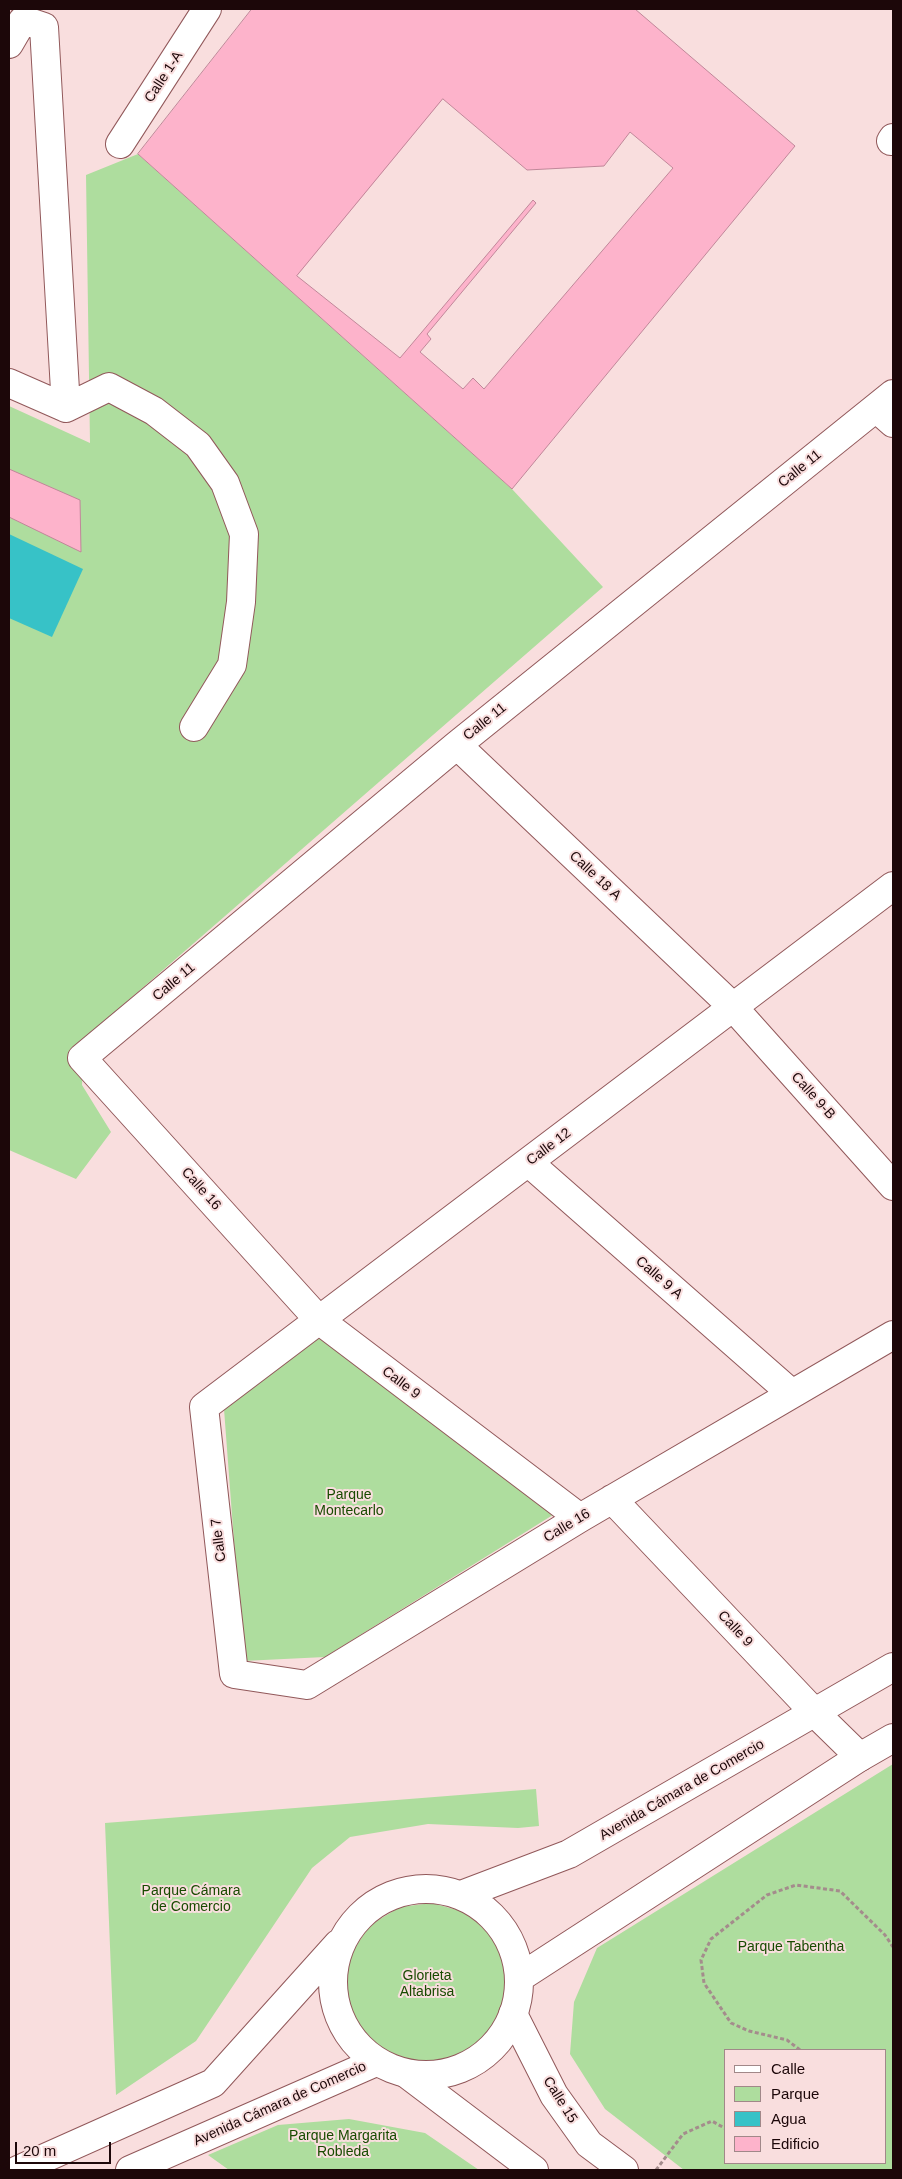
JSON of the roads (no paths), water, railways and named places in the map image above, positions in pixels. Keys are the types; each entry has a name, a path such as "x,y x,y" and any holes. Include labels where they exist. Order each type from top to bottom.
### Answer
{"street":[{"name":"Calle 1-A","path":"120,144 207,9"},
{"path":"9,44 23,20 44,27 66,408"},
{"path":"9,383 66,408 109,387 154,411 198,444 225,483 244,534 241,602 232,666 194,727"},
{"name":"Calle 11","path":"82,1058 457,745 888,408"},
{"name":"Calle 18 A","path":"457,745 733,1007"},
{"name":"Calle 12","path":"204,1407 893,886"},
{"name":"Calle 9-B","path":"733,1007 893,1186"},
{"name":"Calle 16","path":"82,1058 318,1320"},
{"name":"Calle 9 A","path":"528,1162 791,1394"},
{"name":"Calle 9","path":"318,1320 580,1518"},
{"name":"Calle 16","path":"234,1674 306,1684 580,1518 893,1335"},
{"name":"Calle 7","path":"204,1407 234,1674"},
{"name":"Calle 9","path":"612,1499 814,1713 860,1758"},
{"name":"Avenida Cámara de Comercio","path":"461,1895 569,1854 893,1667"},
{"path":"519,1978 893,1738"},
{"path":"18,2170 213,2083 343,1939 361,1915 387,1897 418,1889 461,1895 490,1914 511,1943 519,1978 513,2014 497,2043 470,2064 438,2075 407,2074"},
{"path":"343,1939 333,1975 335,2004 346,2031 376,2062 407,2074 534,2170"},
{"name":"Calle 15","path":"513,2014 554,2095 589,2144 624,2170"},
{"name":"Avenida Cámara de Comercio","path":"130,2170 376,2062"}],"water":[{"path":"9,534 83,569 52,637 9,618"}],"park label":[{"name":"Parque Montecarlo","path":"349,1504"},
{"name":"Parque Cámara de Comercio","path":"191,1899"},
{"name":"Parque Tabentha","path":"791,1947"},
{"name":"Glorieta Altabrisa","path":"427,1984"},
{"name":"Parque Margarita Robleda","path":"343,2144"}]}
